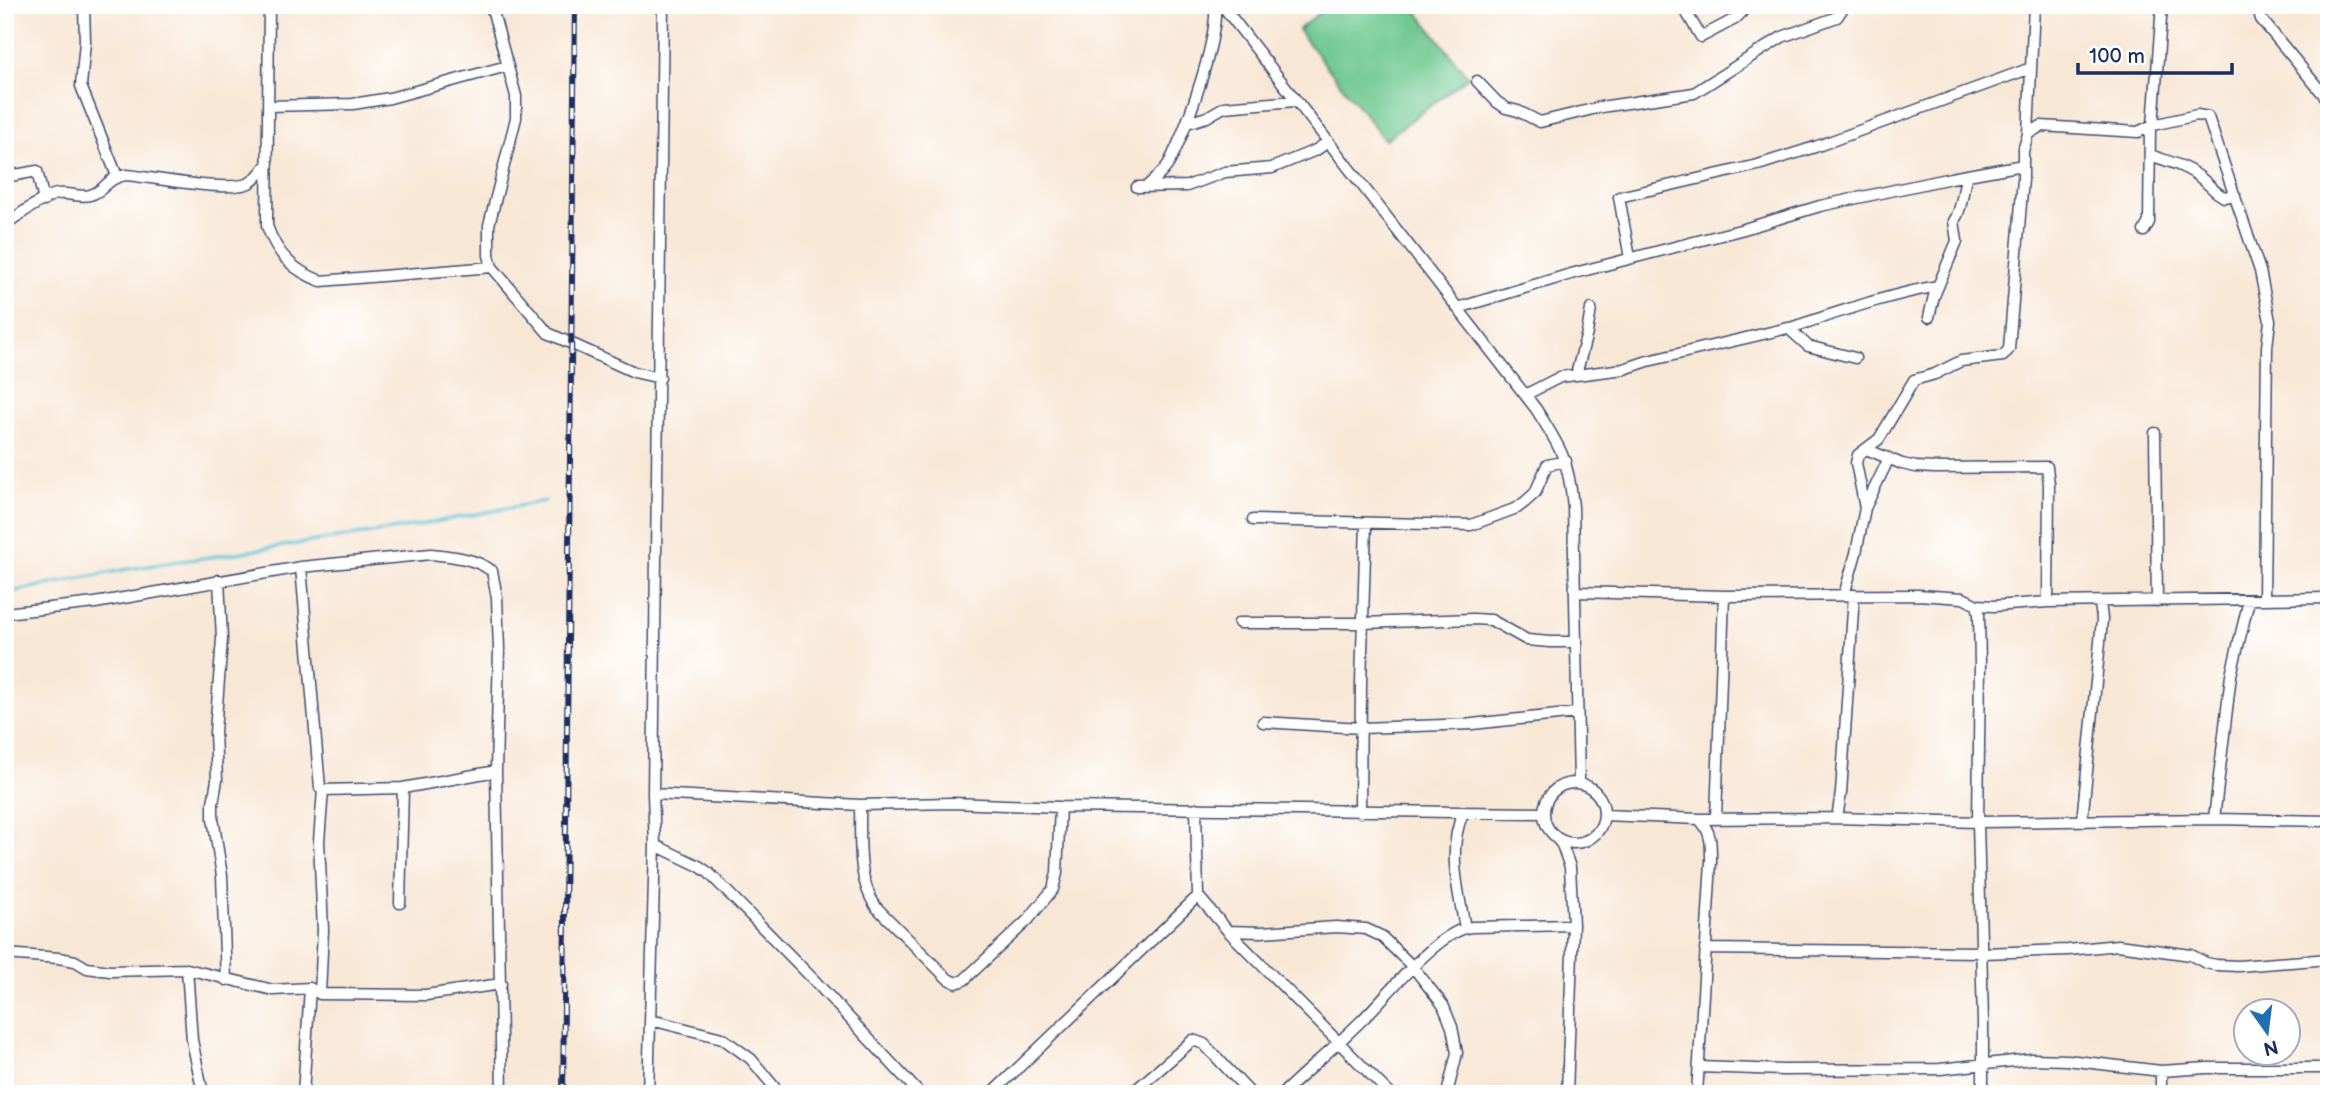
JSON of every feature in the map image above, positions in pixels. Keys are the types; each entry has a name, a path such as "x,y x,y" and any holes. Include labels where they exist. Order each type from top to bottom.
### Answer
{"street":[{"path":"84,5 85,42 81,86 117,176"},
{"path":"269,5 267,226 280,253 302,274 321,281 492,267"},
{"path":"491,5 516,96 516,118 489,225 489,255 492,267 548,333 635,372 660,378"},
{"path":"648,1094 655,845 653,794 663,5"},
{"path":"1215,5 1216,16 1204,70 1187,123 1167,166 1141,187 1187,186 1225,172 1272,168 1316,150 1328,142"},
{"path":"1222,5 1525,395 1566,461 1571,480 1577,592 1579,783"},
{"path":"1682,5 1702,37 1735,19 1743,11"},
{"path":"1477,81 1506,108 1540,122 1601,107 1694,93 1782,37 1837,17 1845,5"},
{"path":"1865,508 1856,463 1858,455 1879,439 1914,380 1935,374 1961,360 2003,356 2009,349 2023,152 2028,134 2034,5"},
{"path":"2144,231 2149,222 2150,155 2161,5"},
{"path":"2257,5 2261,19 2329,101"},
{"path":"268,106 353,104 390,98 507,66"},
{"path":"1630,258 1619,197 1758,165 1815,147 2031,68"},
{"path":"1187,123 1207,117 1224,107 1295,101"},
{"path":"2028,134 2041,127 2137,132 2197,115 2208,117 2260,271 2270,321 2266,389 2264,599"},
{"path":"2150,155 2189,171 2203,179 2212,191 2224,197 2235,195"},
{"path":"5,225 55,194 87,196 96,193 108,180 117,176 215,185 243,184 256,177 268,163"},
{"path":"1458,309 1820,206 2023,165"},
{"path":"5,177 37,171 44,201"},
{"path":"1930,317 1934,296 1957,241 1954,221 1959,213 1967,175"},
{"path":"1525,395 1550,380 1624,369 1790,328 1903,292 1938,286"},
{"path":"1576,375 1591,309"},
{"path":"1790,328 1804,345 1855,358"},
{"path":"2155,433 2157,601"},
{"path":"1866,449 1916,467 2047,467 2048,602"},
{"path":"1837,818 1843,780 1849,595 1865,508 1889,458"},
{"path":"1253,520 1471,525 1517,508 1535,493 1547,465 1566,461"},
{"path":"1360,811 1366,523"},
{"path":"5,613 95,603 301,567 431,554 452,556 484,565 492,571 497,598 499,649 496,771 502,1094"},
{"path":"301,567 320,788 323,790 319,841 323,918 303,1094"},
{"path":"219,580 222,639 215,732 218,780 213,818 222,876 226,980"},
{"path":"1577,592 1724,596 1917,595 1963,598 1977,605 1994,606 2048,602 2329,597"},
{"path":"1697,1094 1711,837 1719,819 1724,596"},
{"path":"2214,819 2231,675 2249,600"},
{"path":"2082,821 2102,619 2099,603"},
{"path":"1977,605 1980,665 1978,822 1983,1094"},
{"path":"1239,623 1491,620 1527,640 1577,642"},
{"path":"1263,722 1361,728 1472,724 1577,713"},
{"path":"323,790 403,788 496,771"},
{"path":"1567,1094 1573,925 1570,867 1567,855 1547,826 1544,813 1547,799 1552,793 1564,784 1579,783 1596,792 1604,815 1600,828 1582,846 1570,867"},
{"path":"400,903 403,788"},
{"path":"653,794 860,805 952,803 1060,807 1544,813"},
{"path":"860,805 862,879 867,894 876,907 948,979 956,983 964,980 1028,920 1053,888 1057,873 1060,807"},
{"path":"1196,808 1198,896 1228,931 1390,1094"},
{"path":"1462,813 1454,850 1465,928"},
{"path":"1604,815 1699,819 1837,818 1978,822 2214,819 2329,821"},
{"path":"1699,819 1707,827 1711,837"},
{"path":"1555,836 1572,842 1591,837"},
{"path":"655,845 709,873 804,969 920,1094"},
{"path":"991,1094 1198,896"},
{"path":"1282,1094 1445,939 1465,928 1573,925"},
{"path":"1228,931 1336,928 1366,929 1381,936 1413,967 1444,1004 1457,1052 1447,1094"},
{"path":"1705,949 1982,952 2068,950 2118,945 2191,955 2216,965 2238,966 2329,959"},
{"path":"5,954 60,958 75,961 87,968 110,971 187,969 273,990 426,995 501,984"},
{"path":"187,969 192,1040 203,1094"},
{"path":"651,1020 722,1038 751,1059 780,1094"},
{"path":"1131,1094 1193,1040 1204,1044 1251,1094"},
{"path":"1699,1067 1783,1070 1940,1069 2032,1059 2161,1070 2329,1068"},
{"path":"2161,1070 2161,1094"}],"green space":[{"path":"1329,5 1412,5 1468,77 1385,140 1298,30"}],"waterway":[{"path":"5,593 128,569 404,528 545,501"}],"railway":[{"path":"563,1094 575,5"}]}
